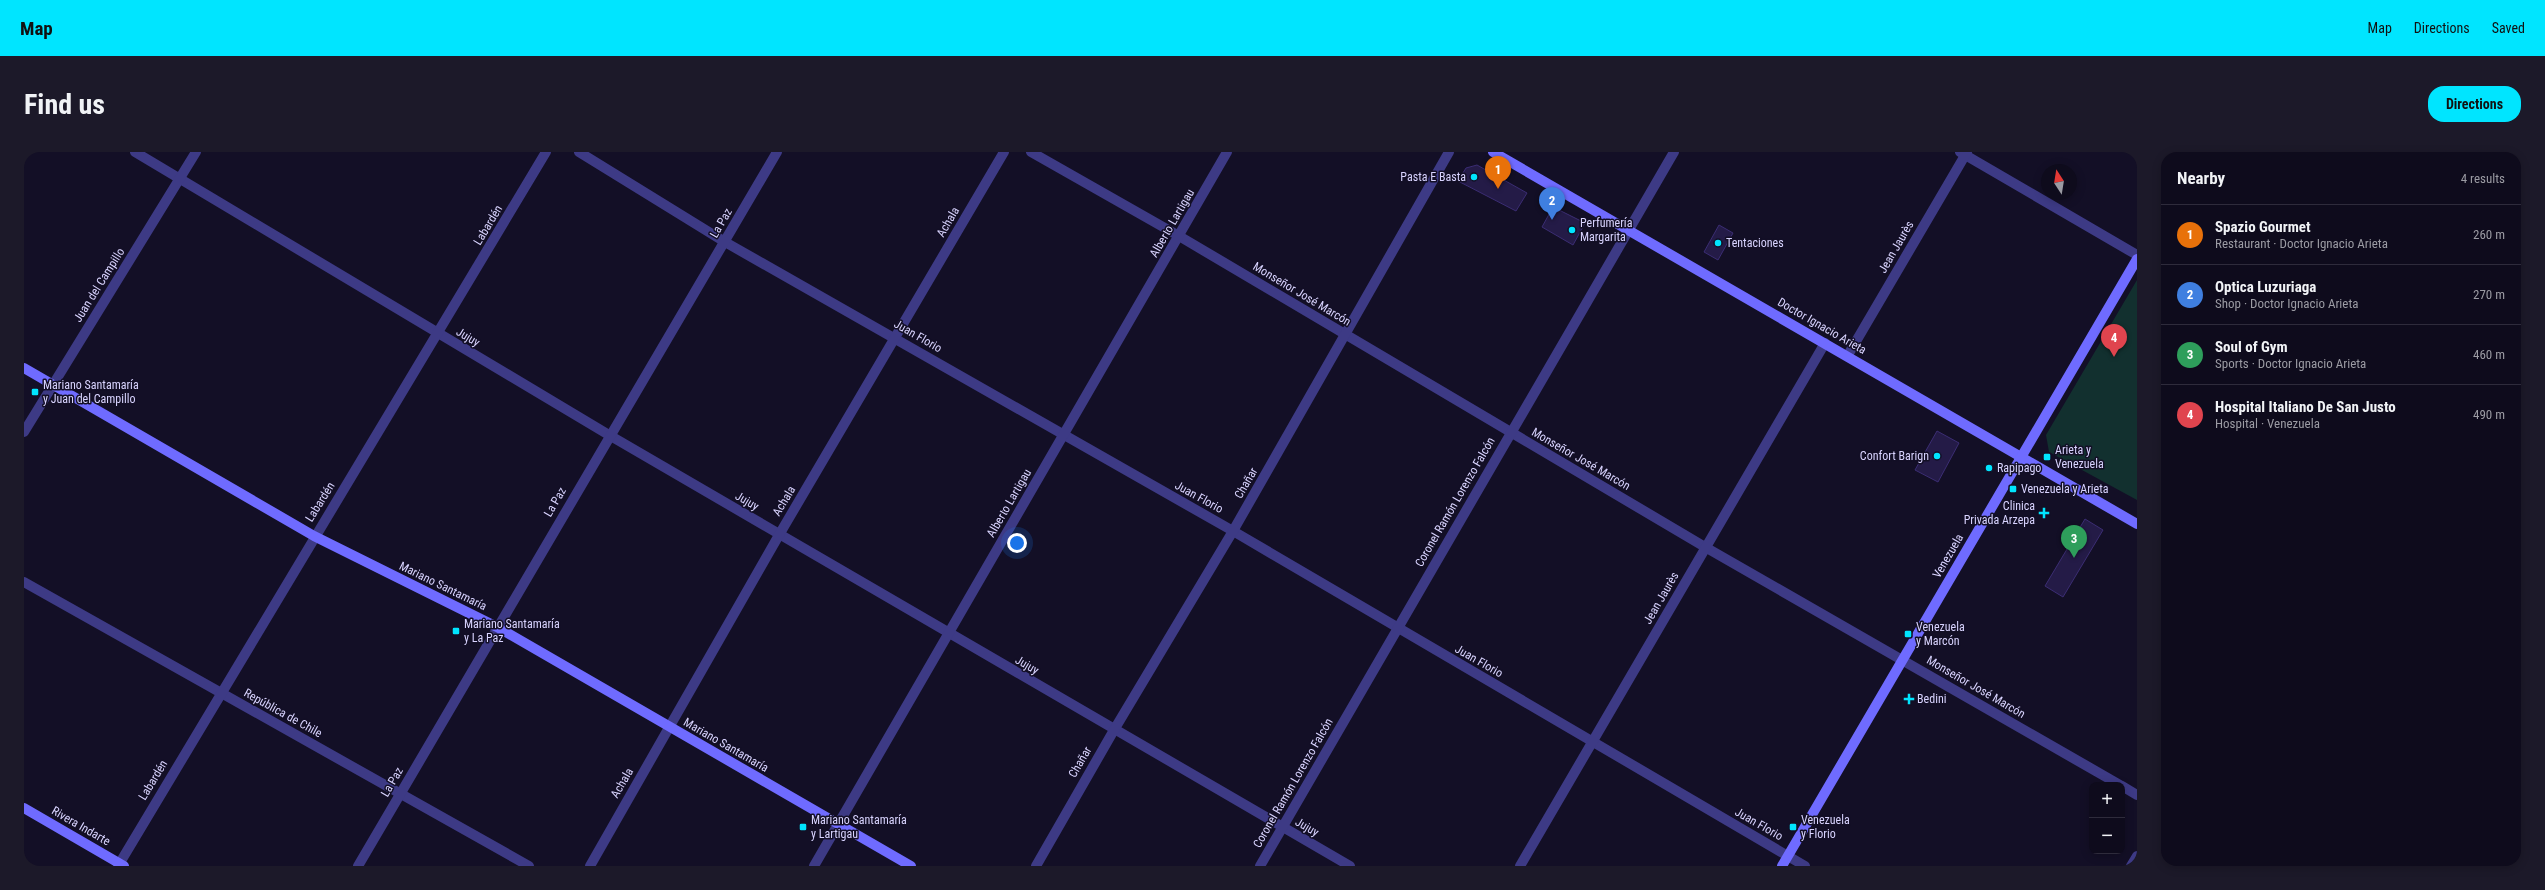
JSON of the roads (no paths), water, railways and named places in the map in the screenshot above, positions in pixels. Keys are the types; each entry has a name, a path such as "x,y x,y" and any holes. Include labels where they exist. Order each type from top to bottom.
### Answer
{"street":[{"name":"Jujuy","path":"135,152 181,178 438,334 779,535 1350,866"},
{"name":"Juan del Campillo","path":"24,432 196,152"},
{"name":"Labardén","path":"120,865 220,693 438,334 546,152"},
{"name":"Juan Florio","path":"579,152 725,242 896,338 1063,436 1233,531 1805,866"},
{"name":"La Paz","path":"358,866 609,435 725,242 777,152"},
{"name":"Achala","path":"590,866 779,535 1004,152"},
{"name":"Monseñor José Marcón","path":"1031,152 1179,236 1705,547 2114,782"},
{"name":"Alberto Lartigau","path":"814,866 1227,152"},
{"name":"Chañar","path":"1036,866 1114,730 1233,531 1449,152"},
{"name":"Doctor Ignacio Arieta","path":"1493,152 1825,342 2137,524"},
{"name":"Coronel Ramón Lorenzo Falcón","path":"1260,866 1674,152"},
{"path":"1964,153 2137,255"},
{"name":"Jean Jaurès","path":"1848,356 1964,153"},
{"name":"Venezuela","path":"1782,866 2137,259"},
{"name":"Jean Jaurès","path":"1520,866 1825,342"},
{"name":"Mariano Santamaría","path":"24,368 314,536 497,627 911,866"},
{"name":"República de Chile","path":"24,582 220,693 401,792 529,866"},
{"name":"Monseñor José Marcón","path":"2125,788 2137,795"},
{"name":"Rivera Indarte","path":"24,808 120,865"},
{"path":"2131,866 2137,856"}],"place":[{"name":"Pasta E Basta","path":"1474,177"},
{"name":"Spazio Gourmet","path":"1498,189"},
{"name":"Optica Luzuriaga","path":"1552,220"},
{"name":"Perfumería Margarita","path":"1572,230"},
{"name":"Tentaciones","path":"1718,243"},
{"name":"Hospital Italiano De San Justo","path":"2114,357"},
{"name":"Mariano Santamaría y Juan del Campillo","path":"35,392"},
{"name":"Confort Barign","path":"1937,456"},
{"name":"Arieta y Venezuela","path":"2047,457"},
{"name":"Rapipago","path":"1989,468"},
{"name":"Venezuela y Arieta","path":"2013,489"},
{"name":"Clinica Privada Arzepa","path":"2044,513"},
{"name":"Soul of Gym","path":"2074,558"},
{"name":"Mariano Santamaría y La Paz","path":"456,631"},
{"name":"Venezuela y Marcón","path":"1908,634"},
{"name":"Bedini","path":"1909,699"},
{"name":"Mariano Santamaría y Lartigau","path":"803,827"},
{"name":"Venezuela y Florio","path":"1793,827"}]}
